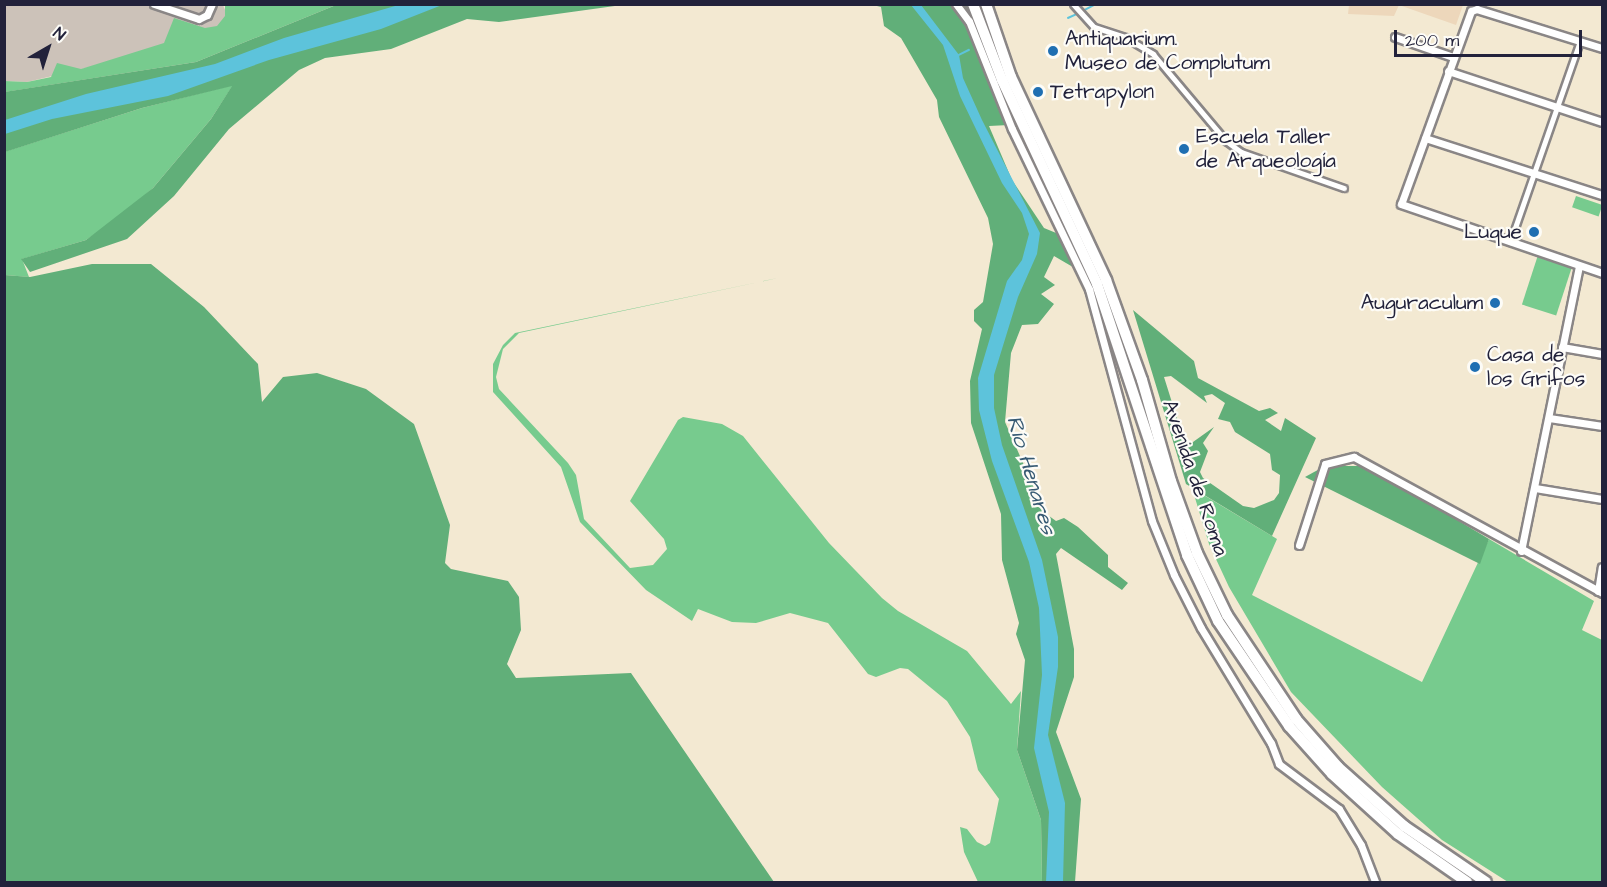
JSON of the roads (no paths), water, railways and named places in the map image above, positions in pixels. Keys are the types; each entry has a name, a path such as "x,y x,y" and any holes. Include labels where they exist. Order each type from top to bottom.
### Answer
{"main road":[{"name":"Avenida de Roma","path":"973,4 1002,80 1097,284 1187,555 1218,621 1282,716 1332,774 1398,834 1467,882"},
{"name":"Avenida de Roma","path":"987,4 1011,77 1110,291 1142,380 1171,481 1197,553 1227,615 1296,718 1338,766 1404,826 1486,882"}],"street":[{"path":"154,4 199,19 207,15 212,4"},
{"path":"956,4 969,21 1012,129 1089,289 1152,521 1174,576 1271,743 1279,764 1339,809 1361,845 1376,882"},
{"path":"1074,7 1094,27 1125,37 1153,54 1226,141 1241,152 1344,188"},
{"path":"1602,48 1478,9 1471,11 1401,204 1602,273"},
{"path":"1395,37 1453,57"},
{"path":"1510,242 1580,41"},
{"path":"1448,71 1602,122"},
{"path":"1425,138 1602,195"},
{"path":"1521,551 1579,266"},
{"path":"1562,347 1602,354"},
{"path":"1549,418 1602,426"},
{"path":"1299,545 1325,464 1354,457 1521,551 1600,592 1602,567"},
{"path":"1535,488 1602,499"}],"water":[{"path":"402,4 442,5 381,29 269,60 168,96 52,119 5,134 5,120 86,94 215,64 284,38"},
{"path":"911,5 921,5 959,55 963,78 982,120 1040,233 1037,254 1018,297 994,375 994,408 1002,445 1042,560 1058,637 1058,667 1048,735 1065,803 1063,882 1046,882 1049,812 1034,748 1042,675 1039,608 1029,562 992,461 979,410 978,378 1007,281 1022,260 1029,234 1022,213 1002,183 960,96 943,45"}],"waterway":[{"path":"1083,11 1096,4"},
{"path":"1068,18 1079,13"},
{"path":"959,55 969,50"}],"place":[{"name":"Antiquarium. Museo de Complutum","path":"1053,51"},
{"name":"Tetrapylon","path":"1038,92"},
{"name":"Escuela Taller de Arqueología","path":"1184,149"},
{"name":"Luque","path":"1534,232"},
{"name":"Auguraculum","path":"1495,303"},
{"name":"Casa de los Grifos","path":"1475,367"}],"water label":[{"name":"Río Henares","path":"1031,475"}]}
